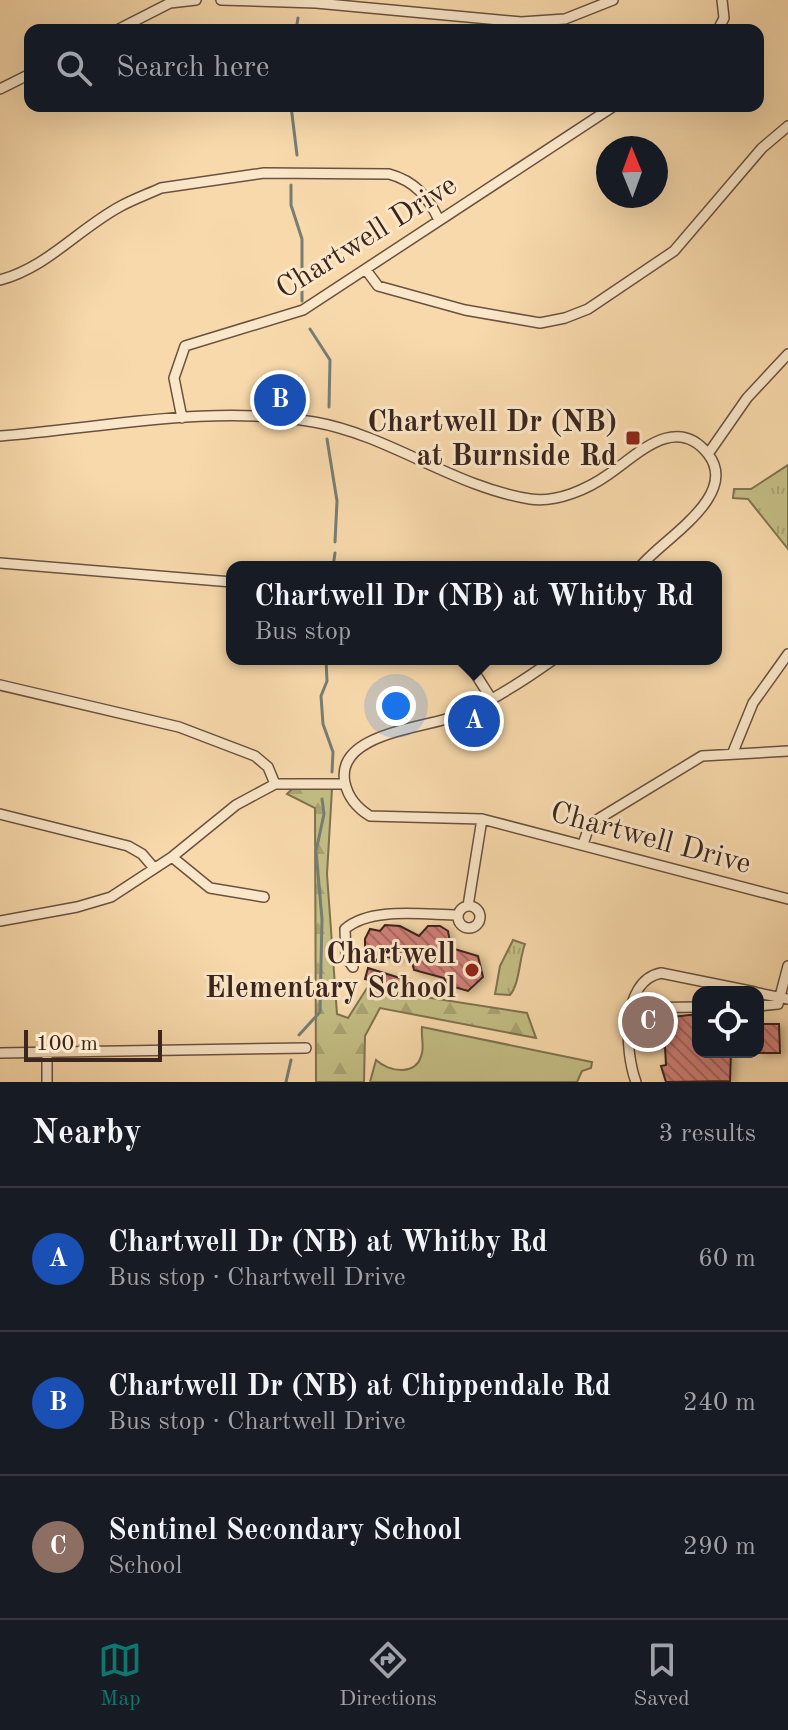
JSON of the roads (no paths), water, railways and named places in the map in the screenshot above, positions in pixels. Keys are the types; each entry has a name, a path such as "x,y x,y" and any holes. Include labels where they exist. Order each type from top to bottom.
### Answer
{"street":[{"path":"129,24 170,3 196,0"},
{"path":"221,0 317,2 521,22 565,19 613,0"},
{"path":"721,24 724,18 722,0"},
{"path":"0,89 24,77"},
{"name":"Chartwell Drive","path":"182,418 174,378 177,360 185,346 303,310 605,112"},
{"path":"366,270 378,286 465,310 527,322 565,318 588,309 674,251 762,148 788,126"},
{"path":"0,280 36,266 119,206 161,188 264,173 360,173 404,178 418,188 439,220"},
{"path":"708,454 747,398 788,354"},
{"path":"0,436 182,418 313,422 342,429 488,489 535,500 577,492 660,439 688,439 708,454 714,479 707,505 645,561"},
{"path":"0,563 226,582"},
{"path":"733,752 753,703 788,654"},
{"path":"470,665 492,700"},
{"path":"0,921 94,903 126,889 172,857 223,814 275,784 345,784 344,768 353,751 373,739 442,723 492,700 545,665"},
{"path":"0,685 179,727 255,756 268,767 275,784"},
{"path":"583,844 590,824 702,756 788,751"},
{"name":"Chartwell Drive","path":"345,784 359,810 370,816 482,819 788,899"},
{"path":"0,814 128,846 142,854 154,868"},
{"path":"353,967 344,942 345,929 350,925 389,916 458,915 468,906 482,819"},
{"path":"172,857 210,888 264,897"},
{"path":"458,915 461,925 475,927 480,914 468,906"},
{"path":"764,1006 774,1006 784,998 788,966"},
{"path":"636,1082 629,1058 630,1008 649,979 661,973 727,986"},
{"path":"764,994 784,998"},
{"path":"630,1008 692,1007"},
{"path":"0,1053 306,1048"},
{"path":"47,1052 47,1082"}],"waterway":[{"path":"297,24 298,18"},
{"path":"292,112 297,155"},
{"path":"291,185 291,205 302,239 302,301"},
{"path":"310,329 330,360 329,407"},
{"path":"327,439 337,501 335,542"},
{"path":"334,561 335,553"},
{"path":"326,665 327,681 321,696 323,724 333,752 332,772"},
{"path":"299,1035 320,1012 322,919 316,851 324,814 322,799"},
{"path":"286,1082 291,1060"}],"place":[{"name":"Chartwell Dr (NB) at Chippendale Rd","path":"280,400"},
{"name":"Chartwell Dr (NB) at Burnside Rd","path":"633,438"},
{"name":"Chartwell Dr (NB) at Whitby Rd","path":"474,721"},
{"name":"Chartwell Elementary School","path":"472,970"},
{"name":"Sentinel Secondary School","path":"648,1022"}]}
